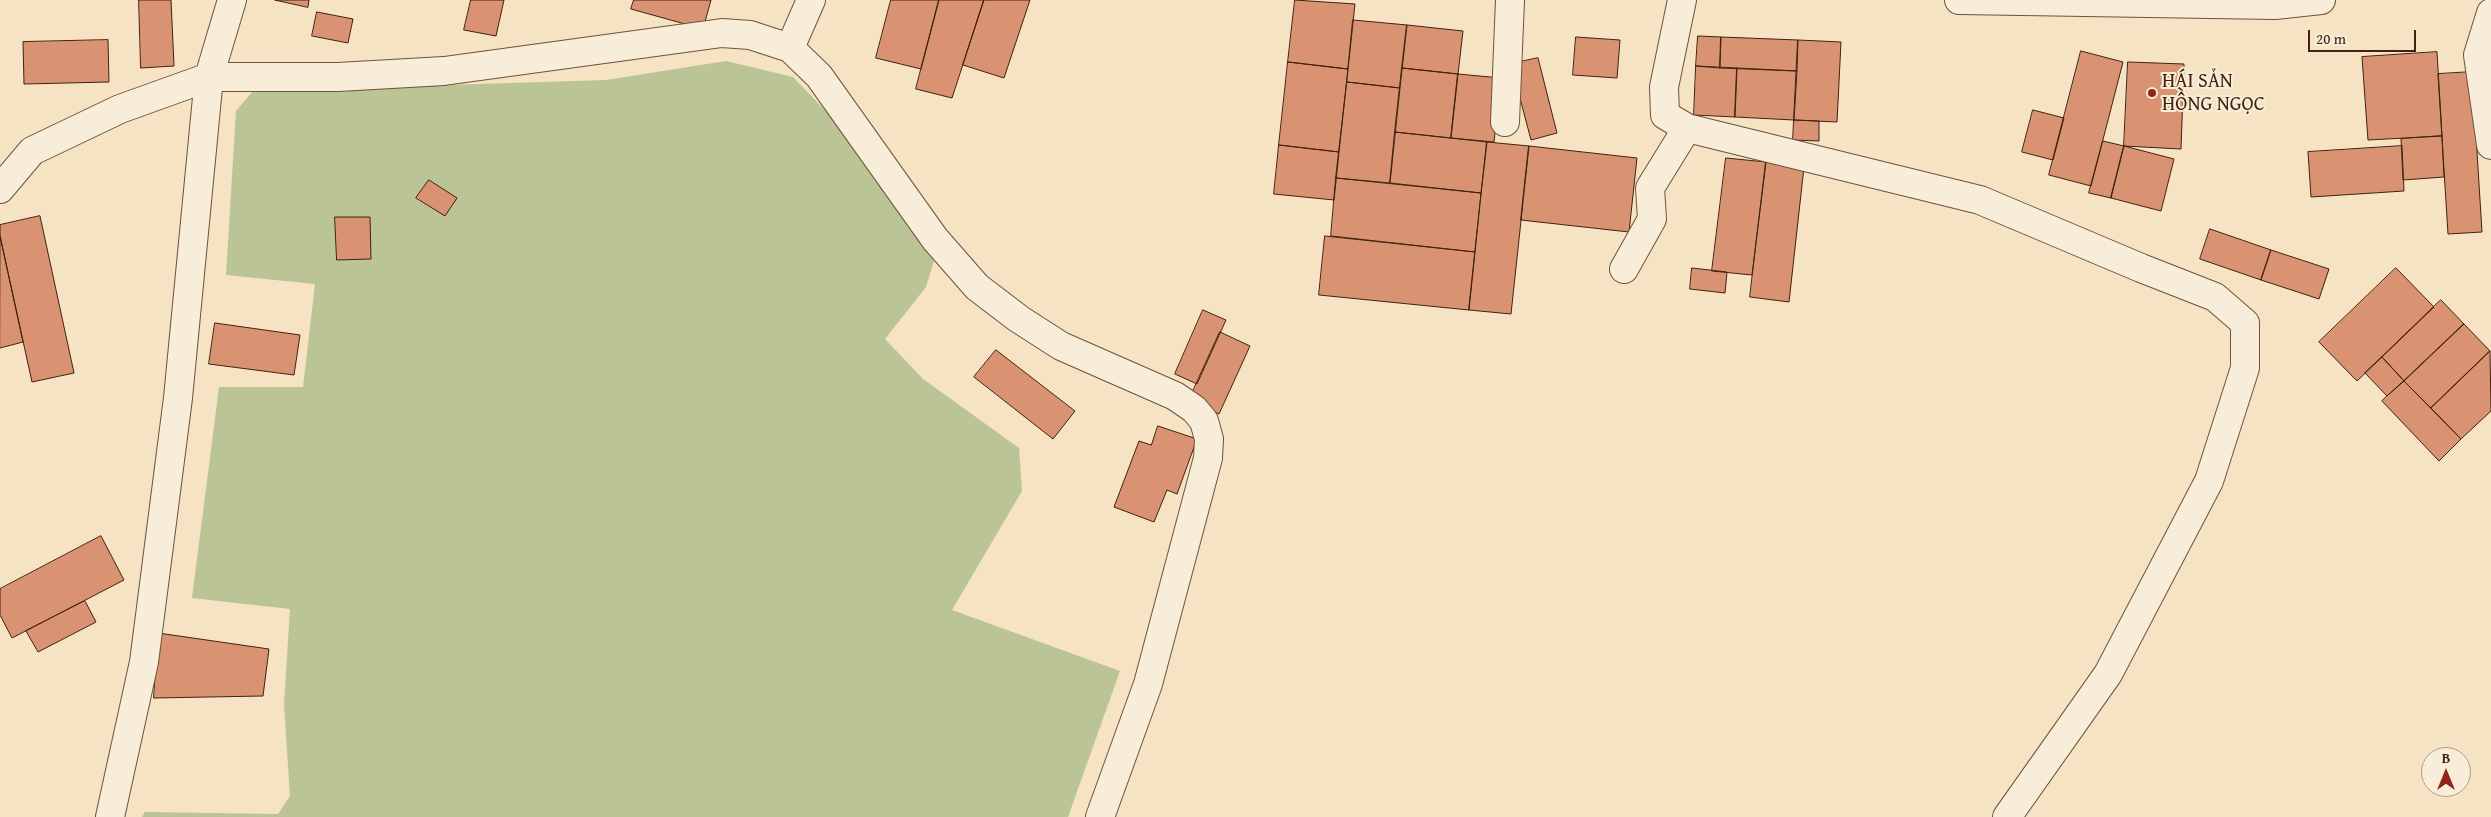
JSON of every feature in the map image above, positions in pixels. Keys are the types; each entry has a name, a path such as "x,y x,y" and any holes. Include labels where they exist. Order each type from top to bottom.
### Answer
{"street":[{"path":"110,817 144,662 178,398 209,76 232,0"},
{"path":"790,48 811,0"},
{"path":"1505,122 1510,0"},
{"path":"1682,0 1664,87 1665,115 1687,128 1980,200 2215,297 2245,323 2245,368 2209,481 2108,674 2007,817"},
{"path":"1958,0 2275,5 2321,0"},
{"path":"2491,13 2478,55 2491,145"},
{"path":"1,184 32,151 120,109 209,76 338,77 444,71 722,33 750,35 790,48 820,76 935,239 977,287 1019,319 1061,346 1175,396 1194,408 1204,421 1209,439 1208,458 1153,666 1100,817"},
{"path":"1624,269 1652,219 1650,188 1687,128"}],"green space":[{"path":"726,61 793,77 846,132 934,261 926,287 885,339 923,379 1019,448 1022,491 952,610 1120,671 1068,817 142,817 145,812 278,814 290,796 284,704 290,609 192,598 219,387 303,387 315,284 226,275 236,111 253,91 606,80"}],"building":[{"path":"139,0 171,0 174,66 141,68"},
{"path":"275,0 309,0 308,7"},
{"path":"471,0 504,0 496,36 464,30"},
{"path":"634,0 711,0 703,29 631,9"},
{"path":"891,0 939,0 921,69 876,58"},
{"path":"939,0 984,0 952,98 916,89"},
{"path":"984,0 1030,0 1004,78 963,65"},
{"path":"1295,0 1355,4 1348,69 1288,62"},
{"path":"317,12 353,19 348,43 312,36"},
{"path":"1353,20 1407,25 1400,88 1347,82"},
{"path":"1407,25 1463,31 1458,74 1402,68"},
{"path":"1698,36 1721,37 1720,68 1696,66"},
{"path":"1576,37 1620,40 1617,78 1573,75"},
{"path":"1721,37 1798,40 1797,71 1720,68"},
{"path":"108,40 109,82 24,84 23,42"},
{"path":"1798,40 1841,42 1837,122 1794,120"},
{"path":"2081,51 2123,62 2091,186 2049,175"},
{"path":"2437,52 2442,136 2368,140 2362,57"},
{"path":"1538,58 1557,133 1531,140 1511,64"},
{"path":"1288,62 1348,69 1339,152 1279,145"},
{"path":"2128,62 2184,64 2181,149 2124,146"},
{"path":"1696,66 1737,68 1735,117 1694,115"},
{"path":"1402,68 1458,74 1451,138 1395,132"},
{"path":"1737,68 1797,71 1794,120 1735,117"},
{"path":"2472,72 2482,232 2448,234 2438,74"},
{"path":"1458,74 1501,78 1494,142 1451,138"},
{"path":"1347,82 1400,88 1390,183 1336,178"},
{"path":"2033,110 2064,118 2053,160 2022,152"},
{"path":"1794,120 1819,121 1819,141 1793,140"},
{"path":"1395,132 1487,142 1481,193 1390,183"},
{"path":"2442,136 2444,177 2403,180 2401,139"},
{"path":"2103,141 2124,146 2111,198 2089,193"},
{"path":"1487,142 1529,146 1511,314 1469,310"},
{"path":"1279,145 1339,152 1334,200 1274,194"},
{"path":"1529,146 1637,158 1629,232 1521,220"},
{"path":"2124,146 2174,159 2161,211 2111,198"},
{"path":"2402,146 2404,191 2311,197 2308,152"},
{"path":"1726,158 1766,162 1752,275 1712,271"},
{"path":"1766,162 1804,167 1789,302 1750,297"},
{"path":"1336,178 1481,193 1475,252 1331,236"},
{"path":"429,180 457,198 445,216 416,198"},
{"path":"40,216 74,373 32,382 0,236 0,225"},
{"path":"335,217 370,217 371,259 337,260"},
{"path":"2210,229 2271,250 2261,280 2200,259"},
{"path":"0,236 23,342 0,348"},
{"path":"1325,236 1475,252 1469,310 1319,295"},
{"path":"2271,250 2329,269 2319,299 2261,280"},
{"path":"1692,268 1727,272 1725,293 1690,289"},
{"path":"2396,268 2434,307 2357,381 2319,342"},
{"path":"2441,300 2464,324 2404,381 2382,357"},
{"path":"1203,310 1226,320 1197,384 1175,374"},
{"path":"215,323 300,335 294,375 209,364"},
{"path":"2464,324 2490,351 2431,408 2404,381"},
{"path":"1220,332 1250,346 1219,414 1189,400"},
{"path":"996,350 1075,411 1053,439 974,377"},
{"path":"2490,351 2491,411 2461,439 2431,408"},
{"path":"2382,357 2404,381 2387,396 2365,373"},
{"path":"2404,381 2461,439 2439,461 2382,401"},
{"path":"1158,426 1197,439 1177,494 1167,490 1154,522 1114,507 1139,441 1151,445"},
{"path":"101,536 124,580 12,638 0,615 0,589"},
{"path":"85,601 96,622 38,652 26,631"},
{"path":"158,633 269,649 263,696 154,698"}],"place":[{"name":"HÁI SẢN HỒNG NGỌC","path":"2152,93"}]}
